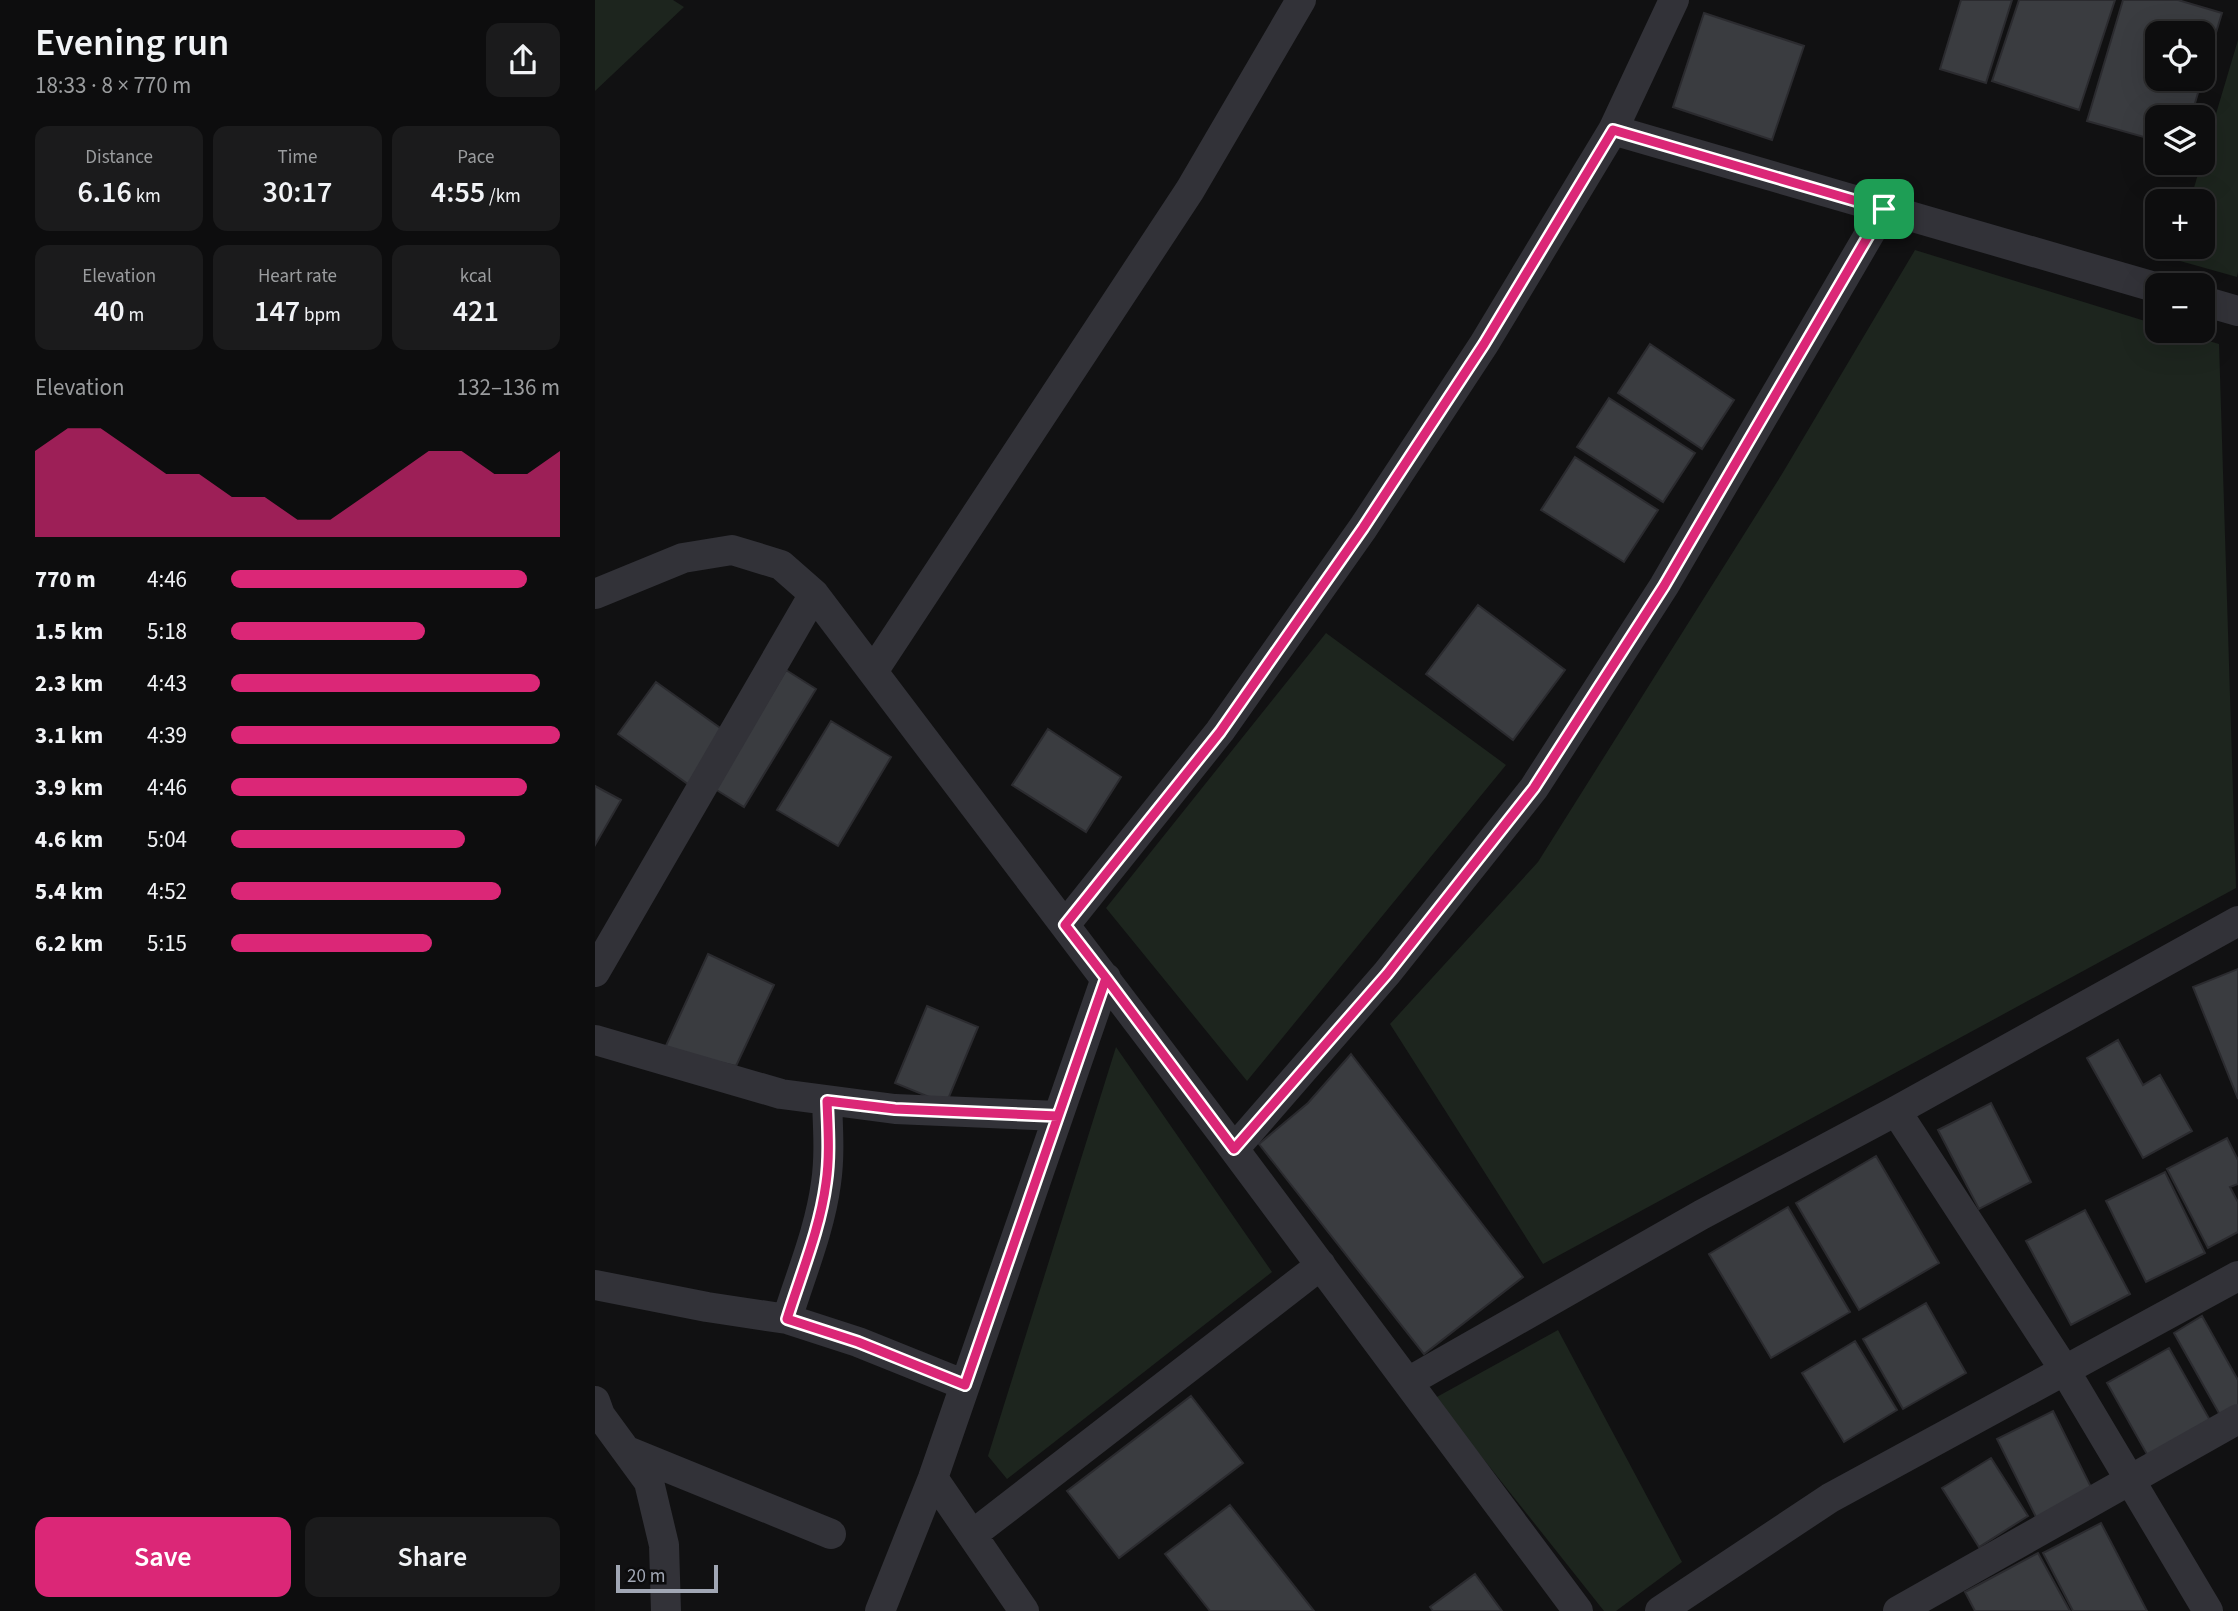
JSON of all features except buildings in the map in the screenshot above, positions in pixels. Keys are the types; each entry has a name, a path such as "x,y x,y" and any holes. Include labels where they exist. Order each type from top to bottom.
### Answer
{"street":[{"path":"874,670 1190,190 1301,0"},
{"path":"1065,925 1220,732 1363,528 1484,344 1613,130 1674,0"},
{"path":"1613,130 2145,284"},
{"path":"1234,1149 1387,974 1534,788 1664,586 1884,209"},
{"path":"2215,304 2238,311"},
{"path":"595,594 683,558 732,550 781,565 814,594 1106,978 1578,1611"},
{"path":"595,972 814,594"},
{"path":"1408,1382 1701,1216 2238,921"},
{"path":"880,1611 933,1478 1106,978"},
{"path":"595,1040 781,1094 895,1109 1058,1116"},
{"path":"787,1319 818,1221 826,1183 829,1147 827,1101"},
{"path":"1896,1111 2064,1369 2208,1611"},
{"path":"972,1535 1321,1265"},
{"path":"1660,1611 1830,1498 2238,1276"},
{"path":"595,1285 707,1307 787,1319 858,1342 965,1385"},
{"path":"595,1401 600,1415 649,1482 664,1545 666,1611"},
{"path":"1898,1611 2238,1419"},
{"path":"627,1451 831,1534"},
{"path":"933,1478 1024,1611"}],"shaded area":[{"path":"595,0 673,0 684,7 595,91"},
{"path":"2238,40 2237,277 2173,259 2215,259 2215,189 2194,189 2198,175 2215,175 2215,117"},
{"path":"1915,250 2145,321 2145,343 2219,344 2236,888 1543,1264 1390,1024 1538,862 1782,474"},
{"path":"1326,633 1506,765 1247,1081 1106,908"},
{"path":"1116,1047 1272,1272 1007,1479 988,1456"},
{"path":"1558,1330 1682,1562 1616,1611 1604,1611 1435,1398"}],"route":[{"path":"1884,209 1613,130 1484,344 1363,528 1220,732 1065,925 1106,978 1058,1116 895,1109 827,1101 829,1147 826,1183 818,1221 787,1319 858,1342 965,1385 1106,978 1234,1149 1387,974 1534,788 1664,586 1884,209"}]}
